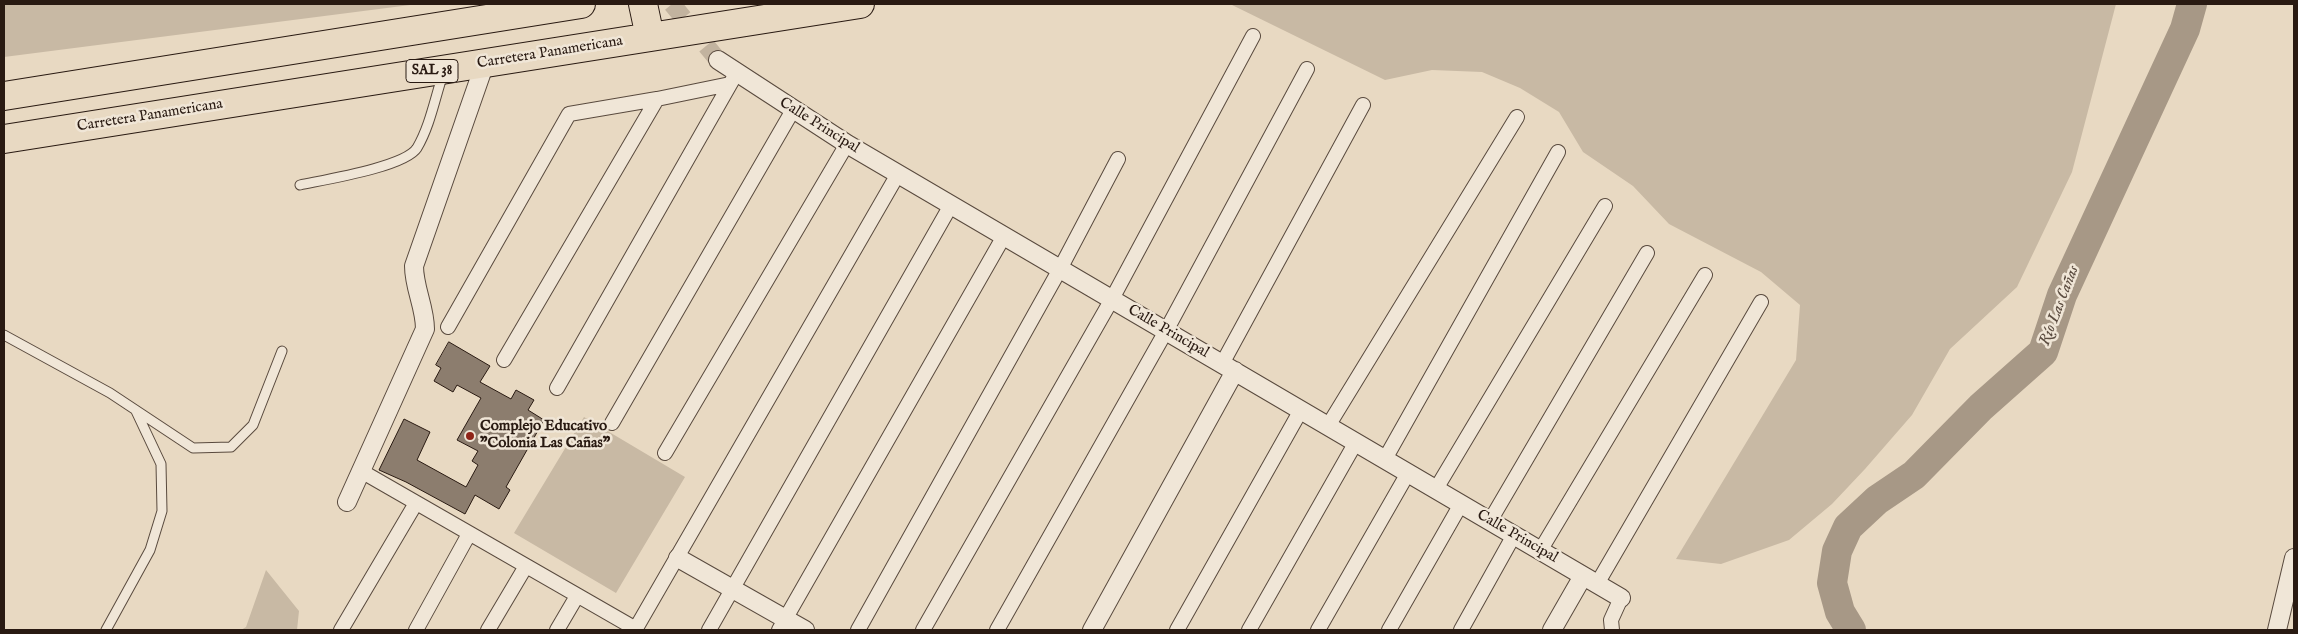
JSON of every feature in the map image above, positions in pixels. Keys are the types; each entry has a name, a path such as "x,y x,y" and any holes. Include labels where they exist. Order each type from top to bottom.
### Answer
{"highway":[{"path":"34,134 16,95 476,12 581,4"},
{"path":"643,4 650,37"},
{"name":"Carretera Panamericana","path":"4,139 860,4"}],"street":[{"path":"923,630 1112,299 1253,36"},
{"name":"Calle Principal","path":"718,60 734,78 793,110 847,144 1621,598"},
{"path":"347,502 425,329 423,305 416,284 414,266 485,63"},
{"path":"997,630 1166,331 1307,69"},
{"path":"448,327 570,114 657,99 734,78"},
{"path":"558,388 734,78"},
{"path":"504,360 657,99"},
{"path":"1092,630 1363,105"},
{"path":"612,423 793,110"},
{"path":"1328,426 1517,116"},
{"path":"665,453 847,144"},
{"path":"1384,459 1558,152"},
{"path":"858,630 1060,269 1118,159"},
{"path":"361,471 635,630 898,174"},
{"path":"709,630 734,590 951,205"},
{"path":"1436,489 1606,206"},
{"path":"783,625 1004,236"},
{"path":"1490,521 1647,253"},
{"path":"1540,551 1705,276"},
{"path":"1552,630 1590,580 1761,302"},
{"path":"1177,630 1301,410"},
{"path":"1249,630 1356,442"},
{"path":"1318,630 1408,473"},
{"path":"341,630 416,503"},
{"path":"1389,630 1461,504"},
{"path":"416,630 469,534"},
{"path":"1461,630 1514,535"},
{"path":"678,558 734,590 783,625 805,630"},
{"path":"2277,630 2294,558"},
{"path":"488,630 526,566"},
{"path":"557,630 577,596"},
{"path":"1612,630 1611,620 1621,598"}],"lane":[{"path":"300,185 360,172 401,159 416,150 445,69"},
{"path":"4,335 110,393 193,448 231,447 253,425 282,351"},
{"path":"106,630 150,550 162,510 161,464 136,411"}],"shaded area":[{"path":"4,4 418,4 4,57"},
{"path":"1230,4 2116,4 2072,172 2017,287 1950,349 1912,415 1832,504 1789,540 1721,564 1676,559 1796,360 1800,305 1761,272 1669,224 1633,186 1583,152 1559,112 1520,88 1482,72 1432,70 1385,80"},
{"path":"584,417 685,477 616,593 514,533"},
{"path":"266,570 299,611 297,630 241,630 246,627"}],"building":[{"path":"449,342 490,366 480,382 511,399 516,390 534,400 528,410 544,420 506,487 510,490 499,509 475,495 465,514 406,482 379,470 404,419 430,432 417,460 466,487 478,465 472,461 478,451 457,440 481,398 457,385 453,392 434,381 441,368 436,365"}],"waterway":[{"name":"Río Las Cañas","path":"1851,630 1840,612 1832,583 1837,551 1848,527 1877,500 1914,475 1981,407 2043,352 2062,295 2185,29 2192,4"}],"tunnel":[{"path":"672,4 718,60"}],"place":[{"name":"Complejo Educativo \"Colonia Las Cañas\"","path":"470,436"}]}
